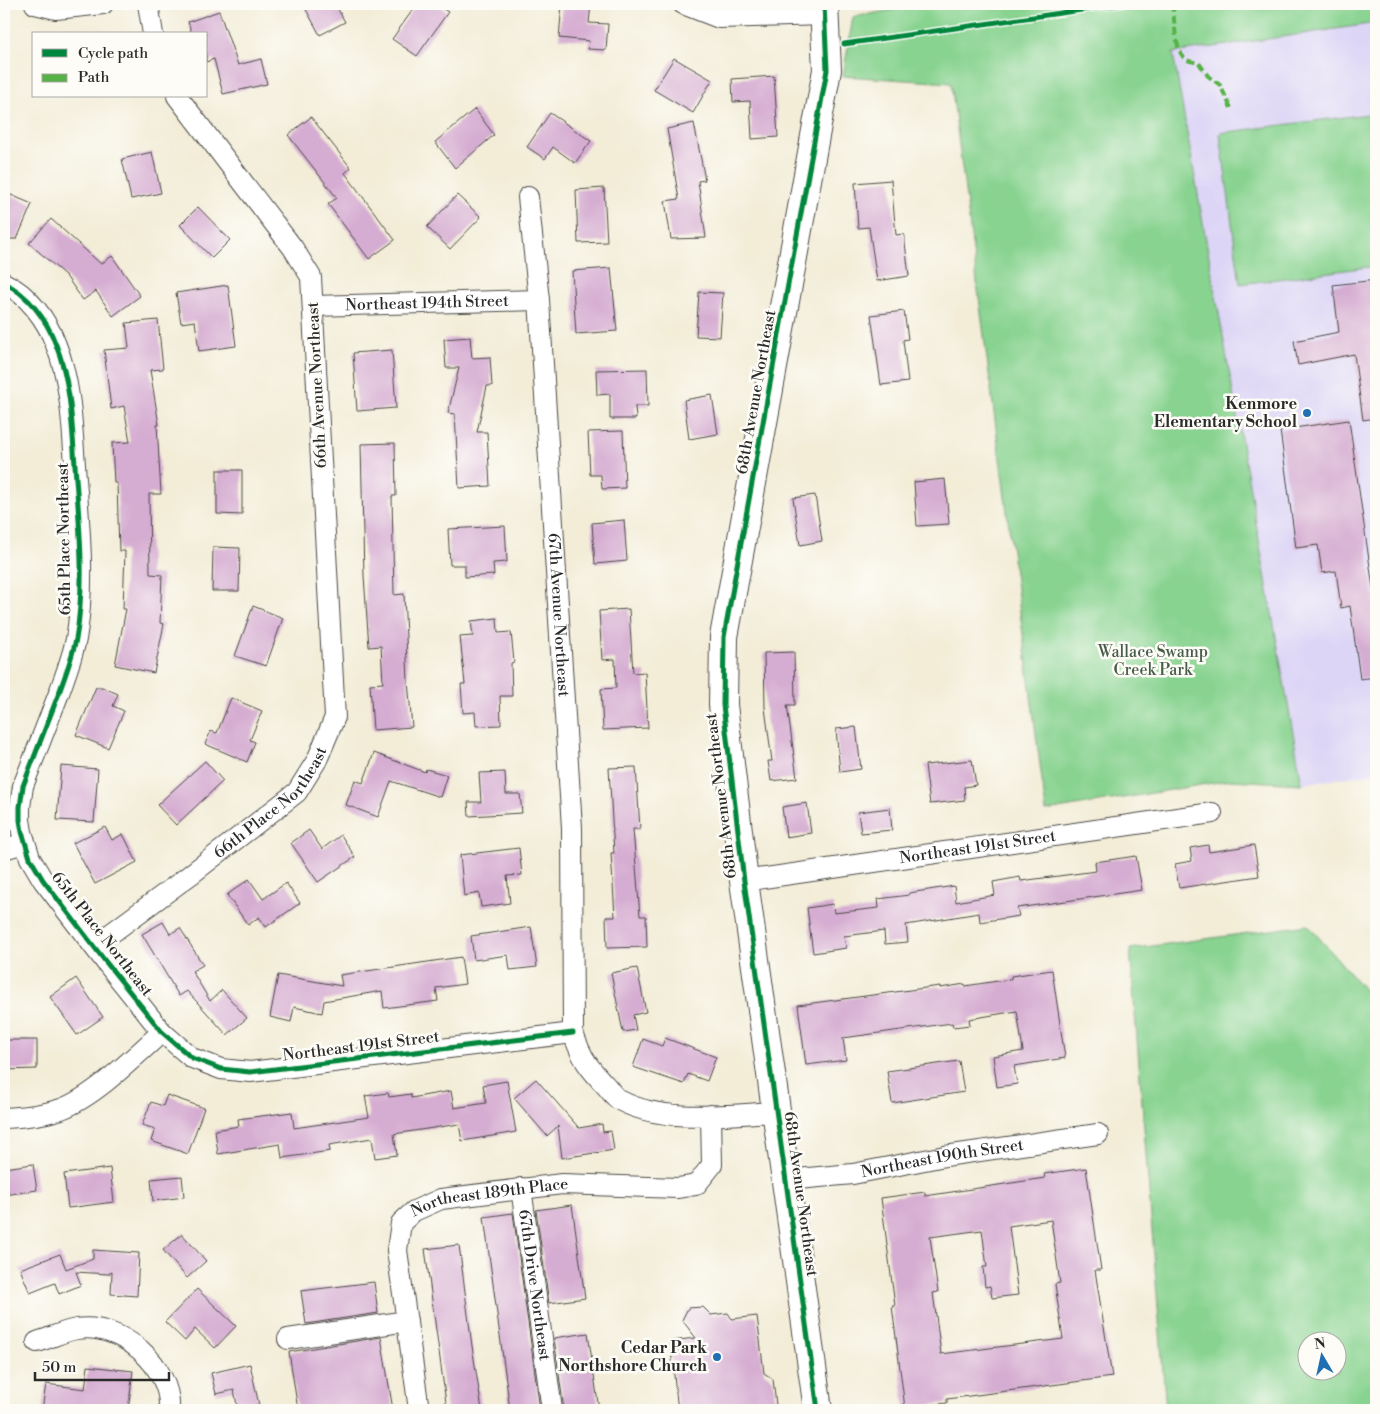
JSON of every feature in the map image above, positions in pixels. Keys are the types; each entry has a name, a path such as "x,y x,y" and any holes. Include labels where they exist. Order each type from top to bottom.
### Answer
{"street":[{"path":"35,4 56,9 103,4"},
{"path":"148,4 153,32"},
{"path":"683,4 720,18 824,9"},
{"name":"68th Avenue Northeast","path":"818,1410 744,881 723,705 724,637 827,70 824,9"},
{"name":"66th Avenue Northeast","path":"179,98 293,248 311,277 335,717"},
{"name":"67th Avenue Northeast","path":"528,197 539,300 572,828 573,1033"},
{"name":"65th Place Northeast","path":"4,283 22,293 39,314 59,354 67,383 72,421 79,519 81,588 76,641 23,786 20,813 25,843 30,858 43,880 162,1032"},
{"name":"Northeast 194th Street","path":"314,306 539,300"},
{"name":"66th Place Northeast","path":"94,946 297,792 317,760 335,717"},
{"name":"Northeast 191st Street","path":"744,881 1212,813"},
{"path":"4,849 25,843"},
{"path":"4,1118 23,1117 62,1109 94,1090 162,1032"},
{"name":"Northeast 191st Street","path":"162,1032 192,1058 207,1065 221,1069 250,1072 573,1033"},
{"path":"573,1033 580,1054 588,1067 619,1100 647,1111 711,1115 776,1112"},
{"name":"Northeast 189th Place","path":"419,1410 397,1250 401,1223 414,1210 441,1199 521,1188 562,1184 678,1188 696,1185 712,1165 711,1115"},
{"name":"Northeast 190th Street","path":"786,1180 853,1174 945,1156 1098,1134"},
{"name":"67th Drive Northeast","path":"521,1188 552,1410"},
{"path":"288,1340 406,1321"},
{"path":"37,1342 78,1329 109,1330 134,1344 157,1368 170,1400 169,1410"}],"shaded area":[{"name":"Kenmore Elementary School","path":"1376,23 1376,773 1302,784 1173,53"}],"green space":[{"name":"Wallace Swamp Creek Park","path":"926,4 1376,4 1376,23 1173,53 1302,784 1230,780 1046,811 951,83 843,76 853,17"},
{"path":"1376,113 1376,266 1240,284 1220,133"},
{"path":"1308,925 1376,1003 1376,1410 1166,1410 1130,949"}],"building":[{"path":"303,4 335,4 345,22 320,35"},
{"path":"417,4 436,4 448,12 417,56 392,39"},
{"path":"562,4 591,4 589,23 608,24 606,50 588,49 589,41 559,38"},
{"path":"219,11 238,65 261,59 267,84 223,94 214,59 208,61 208,32 191,32 188,22"},
{"path":"674,58 712,80 693,113 654,90"},
{"path":"774,76 778,137 752,139 750,101 733,102 732,79"},
{"path":"475,109 494,135 455,168 435,142"},
{"path":"550,113 591,141 575,163 553,147 545,159 527,147"},
{"path":"311,117 351,168 345,173 395,240 369,259 328,204 337,198 288,135"},
{"path":"694,123 705,180 698,181 706,238 671,239 665,201 679,199 667,129"},
{"path":"152,152 161,193 131,199 122,159"},
{"path":"891,180 896,235 904,234 909,276 877,281 869,227 858,228 855,183"},
{"path":"604,188 607,242 578,243 576,190"},
{"path":"4,192 32,204 17,239 4,236"},
{"path":"457,195 481,217 450,249 427,227"},
{"path":"198,207 230,240 212,258 180,225"},
{"path":"51,219 101,264 112,256 140,296 113,316 96,291 83,300 66,276 29,243"},
{"path":"611,268 617,331 576,334 572,271"},
{"path":"1376,280 1376,418 1363,420 1354,354 1298,365 1294,341 1339,332 1333,285"},
{"path":"228,285 236,346 199,351 195,321 181,323 176,293"},
{"path":"699,292 723,293 720,337 696,336"},
{"path":"904,311 908,339 903,340 908,382 881,385 871,315"},
{"path":"158,320 163,369 150,370 159,425 157,425 161,494 149,494 150,574 162,575 160,623 164,624 154,673 115,665 126,609 123,609 125,551 119,551 117,483 114,483 112,443 130,442 124,406 111,409 104,350 129,348 126,323"},
{"path":"470,337 472,358 490,357 492,386 487,386 477,432 487,432 490,486 459,488 455,414 448,413 459,368 446,368 444,339"},
{"path":"392,350 396,408 357,411 353,353"},
{"path":"647,369 648,406 635,406 636,419 610,419 610,394 597,395 596,370"},
{"path":"712,395 718,434 689,439 684,400"},
{"path":"1349,420 1374,595 1376,595 1376,677 1360,679 1350,606 1341,608 1336,571 1322,573 1318,545 1296,548 1280,430"},
{"path":"623,431 625,488 602,489 601,475 590,475 588,432"},
{"path":"395,443 396,496 392,496 394,595 404,594 412,727 373,730 370,684 383,683 381,646 369,647 364,576 361,444"},
{"path":"217,470 242,470 242,515 217,514"},
{"path":"945,479 949,524 917,526 914,482"},
{"path":"815,495 822,541 800,545 793,498"},
{"path":"624,520 627,561 595,564 592,523"},
{"path":"505,526 507,562 493,563 494,575 465,577 465,565 450,565 448,529"},
{"path":"213,547 240,548 239,591 212,591"},
{"path":"253,606 283,618 266,666 235,656"},
{"path":"629,609 633,673 645,672 648,728 603,730 601,689 616,688 615,659 602,660 599,611"},
{"path":"497,618 498,633 511,632 514,662 511,663 512,696 500,696 501,725 476,726 475,712 463,713 461,684 465,684 460,637 473,636 471,621"},
{"path":"794,652 795,705 787,705 797,778 771,781 768,761 772,761 765,708 764,653"},
{"path":"96,687 102,687 118,694 113,706 124,711 108,748 76,735"},
{"path":"231,698 262,711 250,740 255,742 247,762 205,744 211,731 217,733"},
{"path":"856,727 861,769 840,772 836,729"},
{"path":"374,753 425,772 426,769 447,775 440,797 391,781 378,817 346,805 355,780 363,783"},
{"path":"972,760 976,785 964,787 965,800 930,804 925,765"},
{"path":"205,761 223,781 176,825 157,805"},
{"path":"61,766 98,769 94,822 57,820"},
{"path":"636,767 640,829 633,829 640,916 646,916 647,947 607,948 606,917 615,917 611,853 614,853 609,768"},
{"path":"505,772 506,794 520,794 522,813 469,816 468,802 481,802 479,773"},
{"path":"807,803 811,833 786,837 782,807"},
{"path":"890,808 892,830 861,833 858,812"},
{"path":"105,827 112,840 123,834 137,862 95,884 73,843"},
{"path":"309,830 322,849 341,835 355,857 318,882 291,843"},
{"path":"1208,845 1209,852 1254,845 1259,876 1179,888 1175,864 1192,861 1190,848"},
{"path":"519,848 522,875 507,876 510,903 481,907 479,893 464,896 460,855"},
{"path":"1136,856 1142,890 1017,908 1019,916 980,922 979,913 906,925 908,942 885,944 884,931 844,936 846,948 813,953 807,908 833,904 834,913 879,908 878,899 954,886 956,902 995,895 993,882 1020,877 1021,881 1096,871 1095,862"},
{"path":"249,879 263,899 286,883 300,903 266,927 259,917 248,925 227,895"},
{"path":"163,922 170,934 180,928 203,965 192,971 210,1001 222,990 247,1018 227,1035 187,991 179,996 142,934"},
{"path":"531,927 537,967 510,970 508,955 474,960 471,936"},
{"path":"461,957 465,984 436,988 438,1001 384,1008 382,991 324,1001 322,1013 294,1007 291,1022 270,1017 278,975 342,986 340,975"},
{"path":"637,968 646,1012 633,1015 636,1030 623,1032 611,973"},
{"path":"1052,970 1065,1058 1014,1066 1017,1084 997,1087 993,1056 1023,1051 1017,1011 969,1019 970,1025 953,1027 952,1023 843,1038 846,1060 806,1065 798,1005 940,986 940,988 965,984 965,986 1011,979 1011,976"},
{"path":"76,978 103,1017 77,1035 50,997"},
{"path":"665,1038 716,1057 707,1081 688,1074 684,1084 633,1067 643,1039 662,1046"},
{"path":"4,1040 37,1040 37,1069 4,1070"},
{"path":"959,1061 964,1092 892,1103 887,1071"},
{"path":"536,1079 579,1128 602,1124 603,1132 611,1131 614,1150 562,1158 558,1126 547,1136 514,1098"},
{"path":"507,1081 516,1132 462,1141 459,1124 394,1134 397,1155 375,1158 372,1138 329,1145 330,1151 282,1158 280,1144 218,1154 215,1130 239,1126 238,1119 292,1112 294,1128 369,1117 365,1096 388,1093 389,1097 411,1094 411,1098 451,1091 454,1108 486,1103 483,1085"},
{"path":"167,1095 204,1108 188,1154 151,1141 155,1129 142,1125 151,1102 163,1106"},
{"path":"33,1164 37,1190 4,1195 4,1168"},
{"path":"110,1168 114,1202 68,1208 64,1174"},
{"path":"1086,1168 1101,1270 1095,1270 1112,1377 947,1399 947,1403 905,1408 892,1306 895,1306 881,1198 925,1192 925,1196 1045,1178 1044,1174","holes":["1051,1220 1060,1283 1055,1284 1063,1339 941,1354 933,1293 938,1292 930,1237 982,1230 987,1267 983,1267 985,1287 990,1286 992,1298 1018,1295 1009,1226"]},
{"path":"182,1176 184,1197 153,1201 151,1179"},
{"path":"572,1205 585,1298 549,1303 536,1210"},
{"path":"513,1213 540,1410 510,1410 484,1217"},
{"path":"182,1234 206,1261 187,1278 163,1250"},
{"path":"459,1245 482,1410 447,1410 425,1249"},
{"path":"93,1250 139,1253 137,1296 111,1294 112,1272 108,1274 76,1272 81,1285 59,1294 55,1283 30,1293 20,1269 60,1254 66,1269 93,1259"},
{"path":"374,1282 378,1313 306,1324 301,1291"},
{"path":"197,1289 236,1326 215,1348 195,1329 185,1341 165,1322"},
{"name":"Cedar Park Northshore Church","path":"703,1307 711,1315 728,1313 732,1319 757,1316 764,1373 773,1379 776,1405 732,1410 678,1410 670,1341 696,1338 682,1320 688,1308"},
{"path":"588,1333 599,1410 564,1410 554,1338"},
{"path":"381,1337 393,1410 298,1410 289,1352"},
{"path":"250,1364 259,1405 238,1410 234,1390 216,1394 211,1373"},
{"path":"88,1366 133,1371 128,1410 42,1410 46,1384 85,1389"}],"marked path":[{"path":"1172,4 1177,43 1180,51 1187,60 1199,63 1208,76 1220,85 1232,110"}],"cycle path":[{"path":"818,1410 744,881 723,705 724,637 827,70 824,4"},
{"path":"844,44 1124,4"},
{"path":"4,283 21,294 36,309 47,326 61,359 70,404 80,530 81,596 76,639 59,693 23,786 20,807 22,832 30,858 43,880 162,1032 192,1058 221,1069 250,1072 573,1033"}],"place":[{"name":"Kenmore Elementary School","path":"1307,413"},
{"name":"Cedar Park Northshore Church","path":"717,1357"}]}
